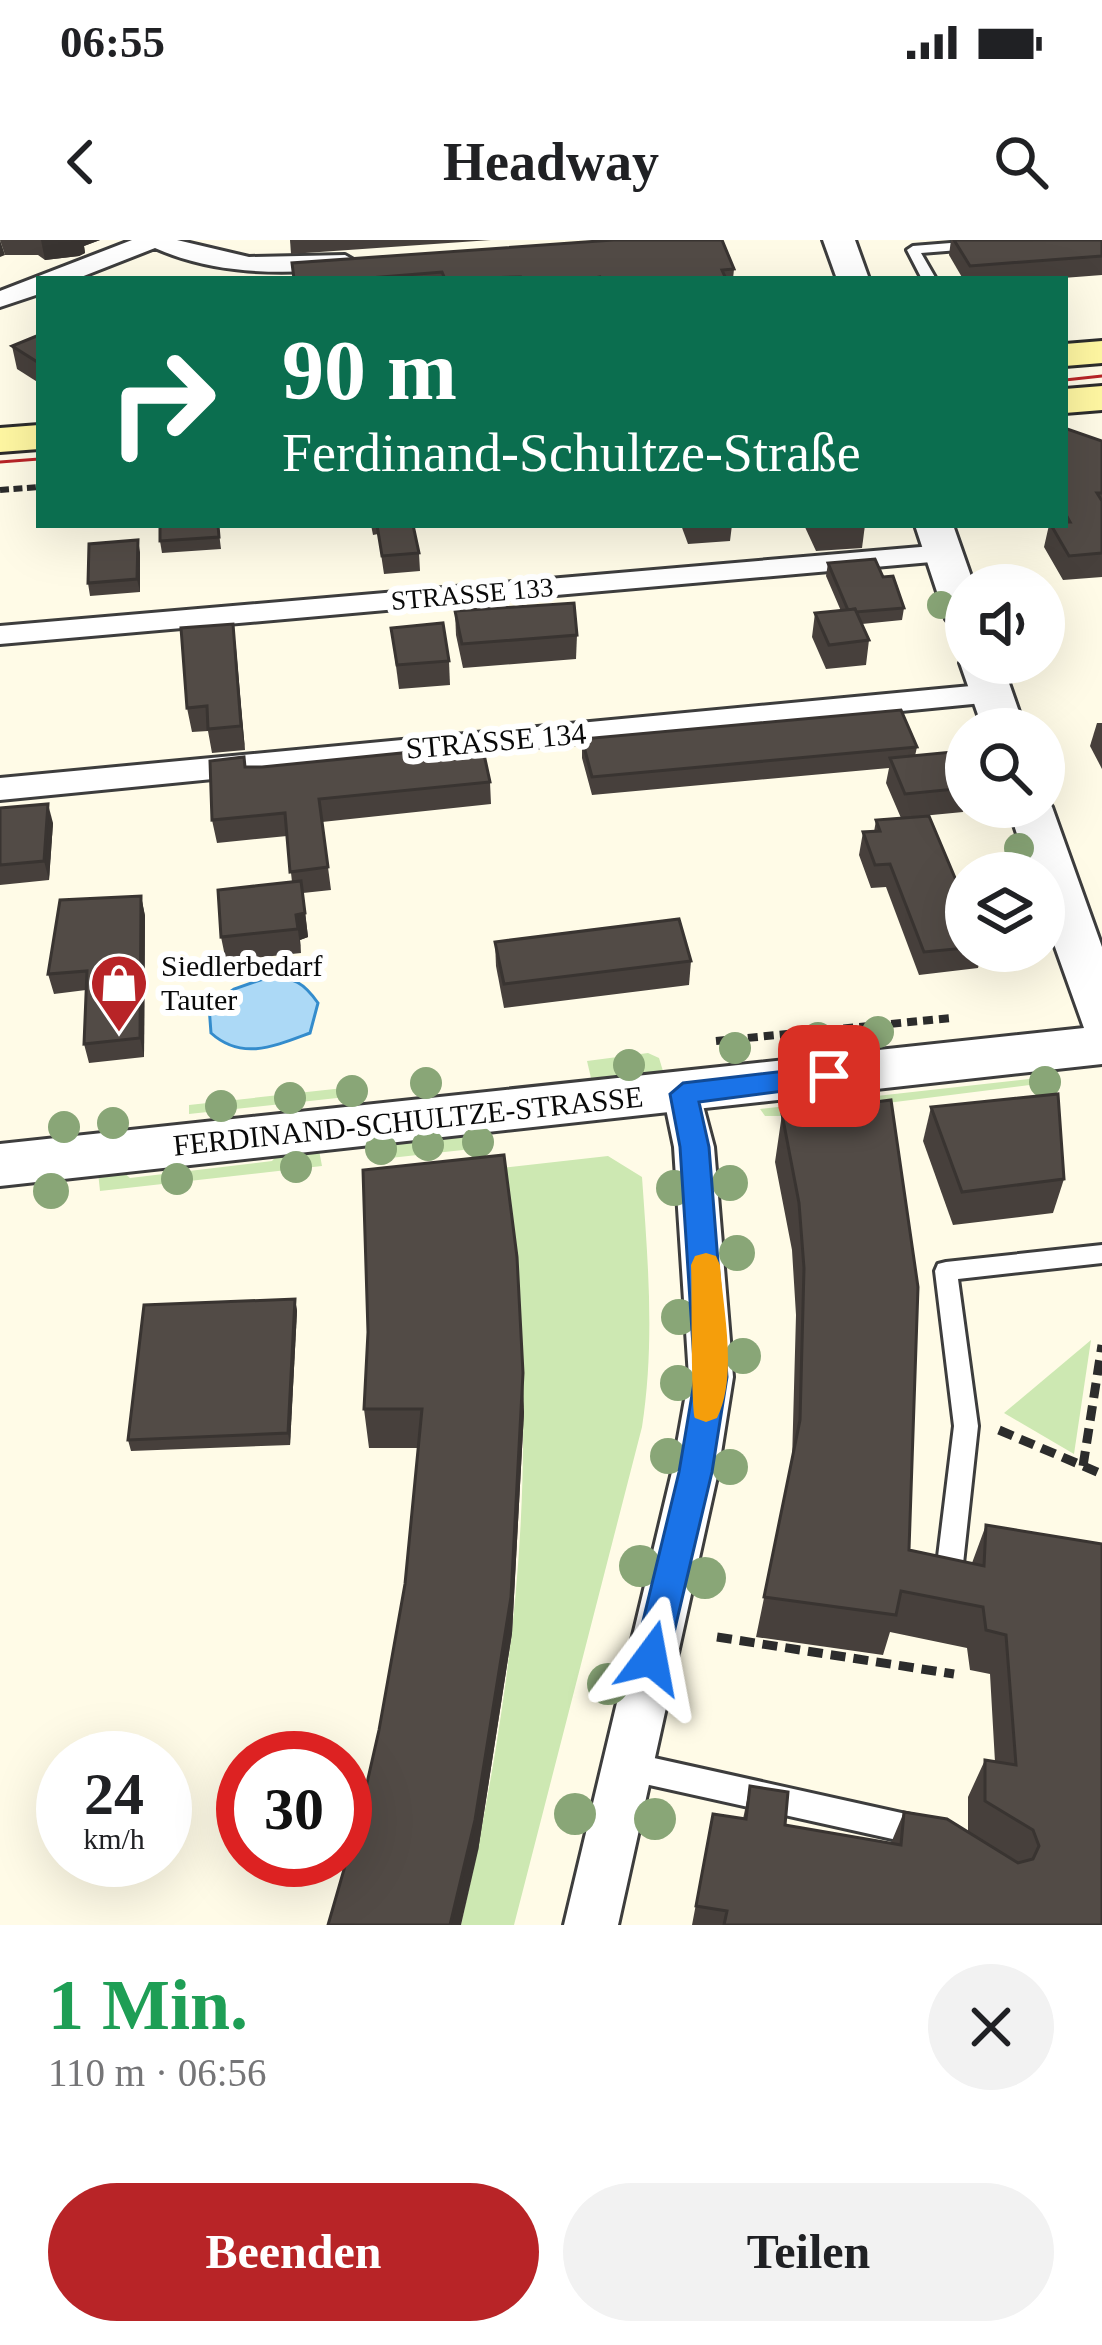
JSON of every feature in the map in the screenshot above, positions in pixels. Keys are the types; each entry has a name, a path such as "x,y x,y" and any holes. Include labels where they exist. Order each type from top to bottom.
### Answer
{"main road":[{"path":"1068,355 1102,352"},
{"path":"1068,401 1102,398"},
{"path":"0,440 36,437"},
{"path":"0,478 36,476"}],"street":[{"path":"61,276 155,240 183,253 234,265 379,260"},
{"path":"838,240 853,276"},
{"path":"0,300 36,286"},
{"name":"STRASSE 133","path":"0,635 939,539"},
{"name":"STRASSE 134","path":"0,789 992,695"},
{"path":"1037,828 1102,1016"},
{"name":"FERDINAND-SCHULTZE-STRASSE","path":"0,1165 1102,1045"},
{"path":"591,1925 695,1472 711,1377 694,1147 683,1094"}],"lane":[{"path":"926,276 913,250 984,244 982,240"},
{"path":"949,1573 966,1426 946,1271 1102,1254"},
{"path":"626,1766 934,1834 951,1845"}],"path":[{"path":"0,490 36,487"},
{"path":"1083,1466 1102,1345"},
{"path":"966,1426 999,1430 1102,1474"},
{"path":"717,1637 954,1674"}],"green space":[{"path":"648,1053 659,1058 663,1071 591,1078 587,1061"},
{"path":"1056,1076 1061,1081 784,1116 765,1116 760,1109"},
{"path":"362,1086 365,1095 189,1114 189,1105"},
{"path":"488,1133 490,1147 372,1160 369,1140"},
{"path":"318,1145 322,1166 100,1191 98,1172 119,1168 130,1178 272,1161 283,1149"},
{"path":"608,1156 642,1177 649,1333 642,1427 514,1925 461,1925 498,1736 520,1544 522,1384 501,1168"},
{"path":"1091,1340 1074,1454 1004,1413"}],"water":[{"path":"269,977 298,982 318,1003 310,1033 247,1049 211,1033 209,1006 234,989"}],"building":[{"path":"613,240 722,240 734,269 722,270 725,276 444,276 442,272 294,276 292,263"},
{"path":"954,240 1102,240 1102,256 970,266"},
{"path":"36,336 36,361 12,346"},
{"path":"1068,429 1102,441 1102,493 1097,493 1102,501 1102,553 1069,556 1053,528 1068,528"},
{"path":"160,528 218,528 219,537 160,541"},
{"path":"377,528 414,528 419,553 382,556"},
{"path":"138,540 137,579 88,583 89,544"},
{"path":"875,559 883,577 893,576 904,608 848,610 828,563"},
{"path":"574,603 577,635 462,644 455,611"},
{"path":"855,609 869,640 829,645 815,613"},
{"path":"443,623 449,661 397,665 391,628"},
{"path":"233,624 241,726 208,729 207,706 187,708 181,628"},
{"path":"901,710 917,747 592,777 582,739"},
{"path":"482,745 490,782 319,799 328,867 290,872 285,813 212,820 210,761 244,757 245,767 262,767"},
{"path":"945,753 945,790 905,794 890,758"},
{"path":"48,804 44,861 0,865 0,808"},
{"path":"929,816 945,854 945,950 924,952 890,864 875,865 863,832 880,831 876,820"},
{"path":"301,881 305,913 296,915 298,929 221,937 218,890"},
{"path":"141,896 140,1038 84,1044 87,971 48,974 60,900"},
{"path":"679,919 691,961 504,984 495,942"},
{"path":"1058,1094 1064,1179 962,1192 931,1107"},
{"path":"891,1100 918,1287 909,1550 984,1566 986,1525 1102,1544 1102,1925 724,1925 727,1911 696,1906 713,1814 746,1819 750,1786 788,1792 785,1825 901,1845 904,1812 947,1819 1018,1863 1033,1859 1039,1846 1033,1830 985,1801 985,1760 1016,1765 1006,1635 986,1630 983,1607 901,1591 896,1615 764,1597 800,1420 804,1268 799,1203 782,1114"},
{"path":"504,1155 517,1257 523,1373 511,1597 475,1820 450,1925 328,1925 339,1887 372,1887 372,1761 405,1584 422,1409 364,1409 368,1332 363,1170"},
{"path":"295,1299 288,1433 128,1440 144,1305"}],"tram line":[{"path":"1068,380 1102,376"},
{"path":"0,462 36,459"}],"slow traffic":[{"path":"706,1265 711,1377 706,1408"}],"place":[{"name":"Siedlerbedarf Tauter","path":"119,1034"}],"route":[{"path":"651,1658 695,1472 711,1377 709,1299 694,1147 683,1094 829,1076"}]}
